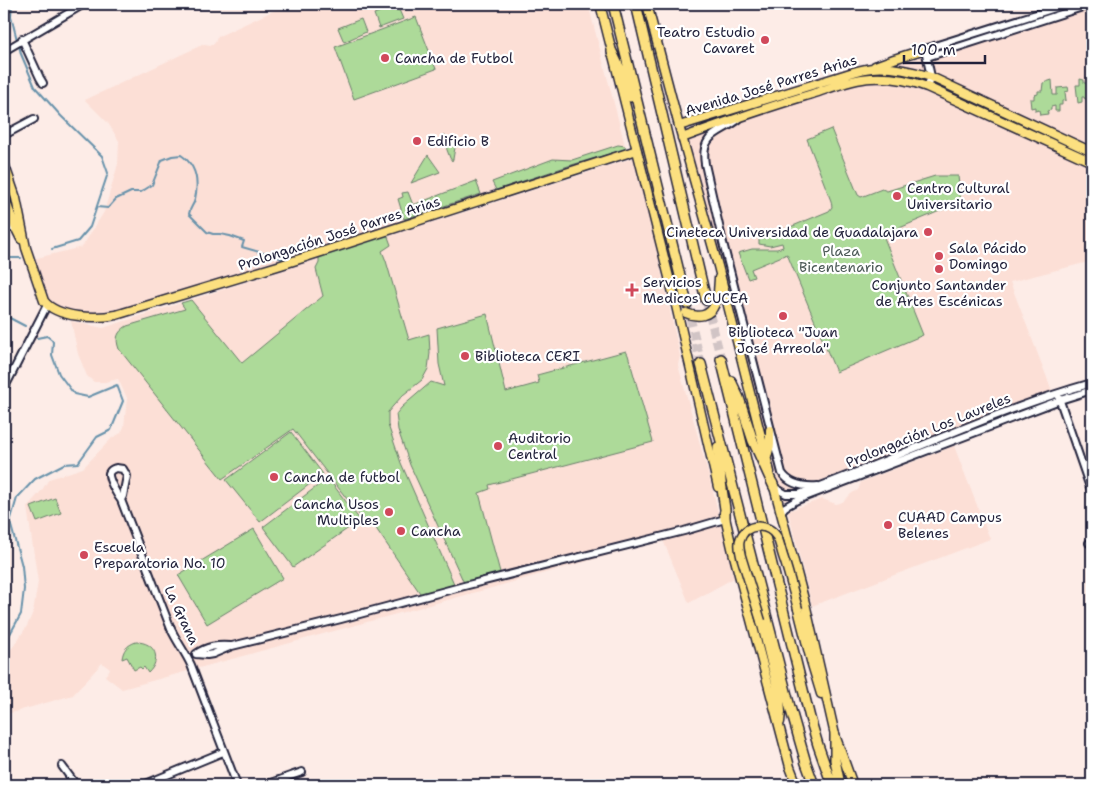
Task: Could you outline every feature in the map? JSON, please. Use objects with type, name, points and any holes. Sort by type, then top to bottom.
[{"type":"highway","points":[[613,4],[670,234],[686,308]]},
{"type":"highway","points":[[636,4],[706,300]]},
{"type":"highway","points":[[612,52],[626,82],[655,190],[670,234]]},
{"type":"highway","points":[[774,487],[754,441],[739,398],[721,359],[810,718],[832,785]]},
{"type":"highway","points":[[725,519],[726,508],[721,482],[719,452],[703,385],[702,364],[788,698],[813,785]]},
{"type":"highway","points":[[835,735],[840,785]]},
{"type":"main road","points":[[600,4],[674,297],[733,552],[790,767],[797,785]]},
{"type":"main road","points":[[646,4],[718,266],[816,648],[835,735],[853,785]]},
{"type":"main road","points":[[871,68],[894,59],[926,53]]},
{"type":"main road","name":"Avenida José Parres Arias","points":[[679,126],[871,68],[900,69],[931,77],[1092,152]]},
{"type":"main road","name":"Avenida José Parres Arias","points":[[682,138],[849,82],[866,79],[898,79],[927,86],[1092,162]]},
{"type":"main road","points":[[998,119],[1001,120],[1005,117],[1003,110]]},
{"type":"main road","points":[[1015,127],[1012,124],[1012,119],[1019,117]]},
{"type":"main road","name":"Prolongación José Parres Arias","points":[[47,305],[58,311],[83,316],[105,317],[116,315],[281,265],[637,150]]},
{"type":"main road","points":[[4,163],[16,198],[19,229]]},
{"type":"main road","points":[[4,196],[19,229],[42,296],[47,305]]},
{"type":"main road","points":[[674,297],[677,304],[697,316],[710,312],[715,304],[718,292],[718,266]]},
{"type":"main road","points":[[767,459],[770,445],[770,430]]},
{"type":"main road","points":[[779,725],[781,705],[761,621],[739,545],[744,533],[754,528],[766,527],[778,538],[820,690],[824,703],[829,709]]},
{"type":"main road","points":[[790,767],[791,785]]},
{"type":"street","points":[[4,51],[84,4]]},
{"type":"street","points":[[926,53],[1068,4]]},
{"type":"street","points":[[926,53],[1092,4]]},
{"type":"street","points":[[22,40],[43,83]]},
{"type":"street","points":[[926,53],[931,77],[927,86]]},
{"type":"street","points":[[743,116],[711,136],[707,142],[704,155],[723,243],[782,473],[788,480],[799,485],[818,486]]},
{"type":"street","points":[[4,135],[34,119]]},
{"type":"street","points":[[4,227],[19,229]]},
{"type":"street","points":[[5,386],[47,305]]},
{"type":"street","name":"Prolongación Los Laureles","points":[[774,487],[786,494],[804,495],[1056,393],[1092,382]]},
{"type":"street","name":"Prolongación Los Laureles","points":[[781,512],[791,503],[818,486],[945,439],[1092,390]]},
{"type":"street","points":[[1056,393],[1092,493]]},
{"type":"street","name":"La Grana","points":[[121,500],[124,496],[127,476],[123,469],[116,468],[110,471],[109,477],[117,496],[121,500],[177,642],[192,665],[236,785]]},
{"type":"street","points":[[187,656],[196,654],[202,649],[211,646],[232,646],[725,519]]},
{"type":"street","points":[[143,785],[223,752]]},
{"type":"street","points":[[62,766],[76,785]]},
{"type":"street","points":[[265,785],[302,772]]},
{"type":"shaded area","points":[[288,4],[588,4],[626,149],[303,253],[238,276],[115,314],[95,315],[54,308],[47,300],[33,259],[82,247],[104,212],[118,164],[119,141],[108,123],[85,100],[204,44],[211,45],[215,43],[217,37]]},
{"type":"shaded area","name":"Centro Cultural Universitario","points":[[1083,4],[1092,4],[1092,261],[1010,282],[1054,396],[783,501],[685,131]]},
{"type":"shaded area","points":[[636,157],[637,176],[654,238],[680,356],[678,365],[712,487],[734,578],[689,603],[663,540],[122,689],[105,676],[110,669],[102,663],[73,695],[4,715],[4,656],[13,647],[27,626],[33,612],[38,582],[27,507],[49,479],[83,468],[112,438],[121,433],[124,427],[127,398],[118,379],[94,382],[87,376],[78,354],[71,321],[103,328]]},
{"type":"shaded area","name":"CUAAD Campus Belenes","points":[[954,446],[990,539],[812,606],[788,511],[822,499],[836,504],[840,503],[858,490],[861,482]]},
{"type":"green space","points":[[397,5],[403,19],[379,28],[374,14]]},
{"type":"green space","name":"Cancha de Futbol","points":[[416,17],[436,69],[354,99],[335,47]]},
{"type":"green space","points":[[361,19],[366,32],[344,42],[338,28]]},
{"type":"green space","points":[[1080,79],[1084,80],[1084,83],[1088,83],[1089,98],[1085,99],[1082,97],[1082,102],[1078,103],[1076,85],[1080,85]]},
{"type":"green space","points":[[1052,80],[1053,95],[1057,95],[1057,88],[1068,87],[1069,91],[1065,92],[1066,100],[1062,101],[1062,105],[1059,105],[1059,111],[1055,111],[1055,106],[1047,111],[1048,114],[1040,115],[1039,110],[1035,111],[1035,107],[1031,108],[1030,99],[1034,99],[1034,95],[1038,94],[1038,91],[1042,91],[1043,83]]},
{"type":"green space","name":"Plaza Bicentenario","points":[[831,129],[858,195],[861,197],[882,189],[887,191],[935,176],[958,176],[961,202],[883,235],[923,335],[836,372],[787,254],[751,269],[754,277],[748,279],[738,253],[752,249],[777,249],[783,247],[782,243],[770,246],[759,244],[759,240],[829,211],[832,207],[807,139]]},
{"type":"green space","points":[[444,134],[450,142],[456,142],[452,161],[442,136]]},
{"type":"green space","points":[[618,145],[625,146],[626,149],[496,190],[492,182],[553,159],[572,160]]},
{"type":"green space","points":[[428,155],[440,172],[411,183]]},
{"type":"green space","points":[[476,181],[481,194],[404,219],[398,199],[403,197],[402,193],[408,192],[413,205]]},
{"type":"green space","points":[[387,234],[391,245],[382,251],[409,340],[429,334],[430,353],[428,369],[422,380],[403,395],[388,412],[388,425],[401,463],[455,586],[422,596],[375,527],[364,521],[293,429],[222,479],[119,349],[117,342],[119,333],[127,326],[185,309],[181,303],[191,300],[242,363],[323,296],[316,269],[319,263],[319,256]]},
{"type":"green space","points":[[487,314],[506,392],[539,383],[537,375],[626,351],[653,442],[489,485],[490,489],[479,493],[501,576],[465,585],[410,465],[398,430],[396,414],[431,382],[444,386],[439,364],[437,328]]},
{"type":"green space","name":"Cancha de futbol","points":[[291,432],[323,474],[260,522],[226,480]]},
{"type":"green space","name":"Cancha de futbol","points":[[328,478],[360,520],[293,567],[263,527]]},
{"type":"green space","points":[[55,498],[61,513],[37,522],[31,507]]},
{"type":"green space","points":[[254,529],[283,578],[207,624],[178,575]]},
{"type":"green space","points":[[136,642],[148,645],[155,653],[155,663],[148,673],[144,667],[134,670],[127,657],[122,659],[126,648]]},
{"type":"waterway","points":[[12,4],[11,16],[17,40]]},
{"type":"waterway","points":[[19,45],[35,87],[61,116],[102,156],[108,173],[90,227],[78,241],[52,249]]},
{"type":"waterway","points":[[97,207],[108,208],[116,199],[131,192],[141,192],[152,185],[162,160],[181,155],[193,169],[197,186],[194,203],[189,214],[207,232],[230,236],[244,241],[242,247],[284,259]]},
{"type":"waterway","points":[[4,258],[21,258]]},
{"type":"waterway","points":[[4,315],[25,326]]},
{"type":"waterway","points":[[4,642],[21,614],[24,589],[22,566],[10,522],[17,498],[35,479],[64,464],[78,463],[97,437],[111,430],[123,401],[117,385],[88,397],[74,394],[59,374],[52,355],[52,340],[47,336],[37,338]]},
{"type":"tunnel","points":[[706,300],[721,359]]},
{"type":"tunnel","points":[[687,304],[701,364]]},
{"type":"place","name":"Teatro Estudio Cavaret","points":[[765,40]]},
{"type":"place","name":"Cancha de Futbol","points":[[385,58]]},
{"type":"place","name":"Edificio B","points":[[417,141]]},
{"type":"place","name":"Centro Cultural Universitario","points":[[897,196]]},
{"type":"place","name":"Cineteca Universidad de Guadalajara","points":[[928,232]]},
{"type":"place","name":"Sala Pácido Domingo","points":[[939,256]]},
{"type":"place","name":"Conjunto Santander de Artes Escénicas","points":[[939,269]]},
{"type":"place","name":"Servicios Medicos CUCEA","points":[[632,290]]},
{"type":"place","name":"Biblioteca \"Juan José Arreola\"","points":[[783,316]]},
{"type":"place","name":"Biblioteca CERI","points":[[465,356]]},
{"type":"place","name":"Auditorio Central","points":[[498,446]]},
{"type":"place","name":"Cancha de futbol","points":[[274,477]]},
{"type":"place","name":"Cancha Usos Multiples","points":[[389,512]]},
{"type":"place","name":"CUAAD Campus Belenes","points":[[888,525]]},
{"type":"place","name":"Cancha","points":[[401,531]]},
{"type":"place","name":"Escuela Preparatoria No. 10","points":[[84,555]]}]
